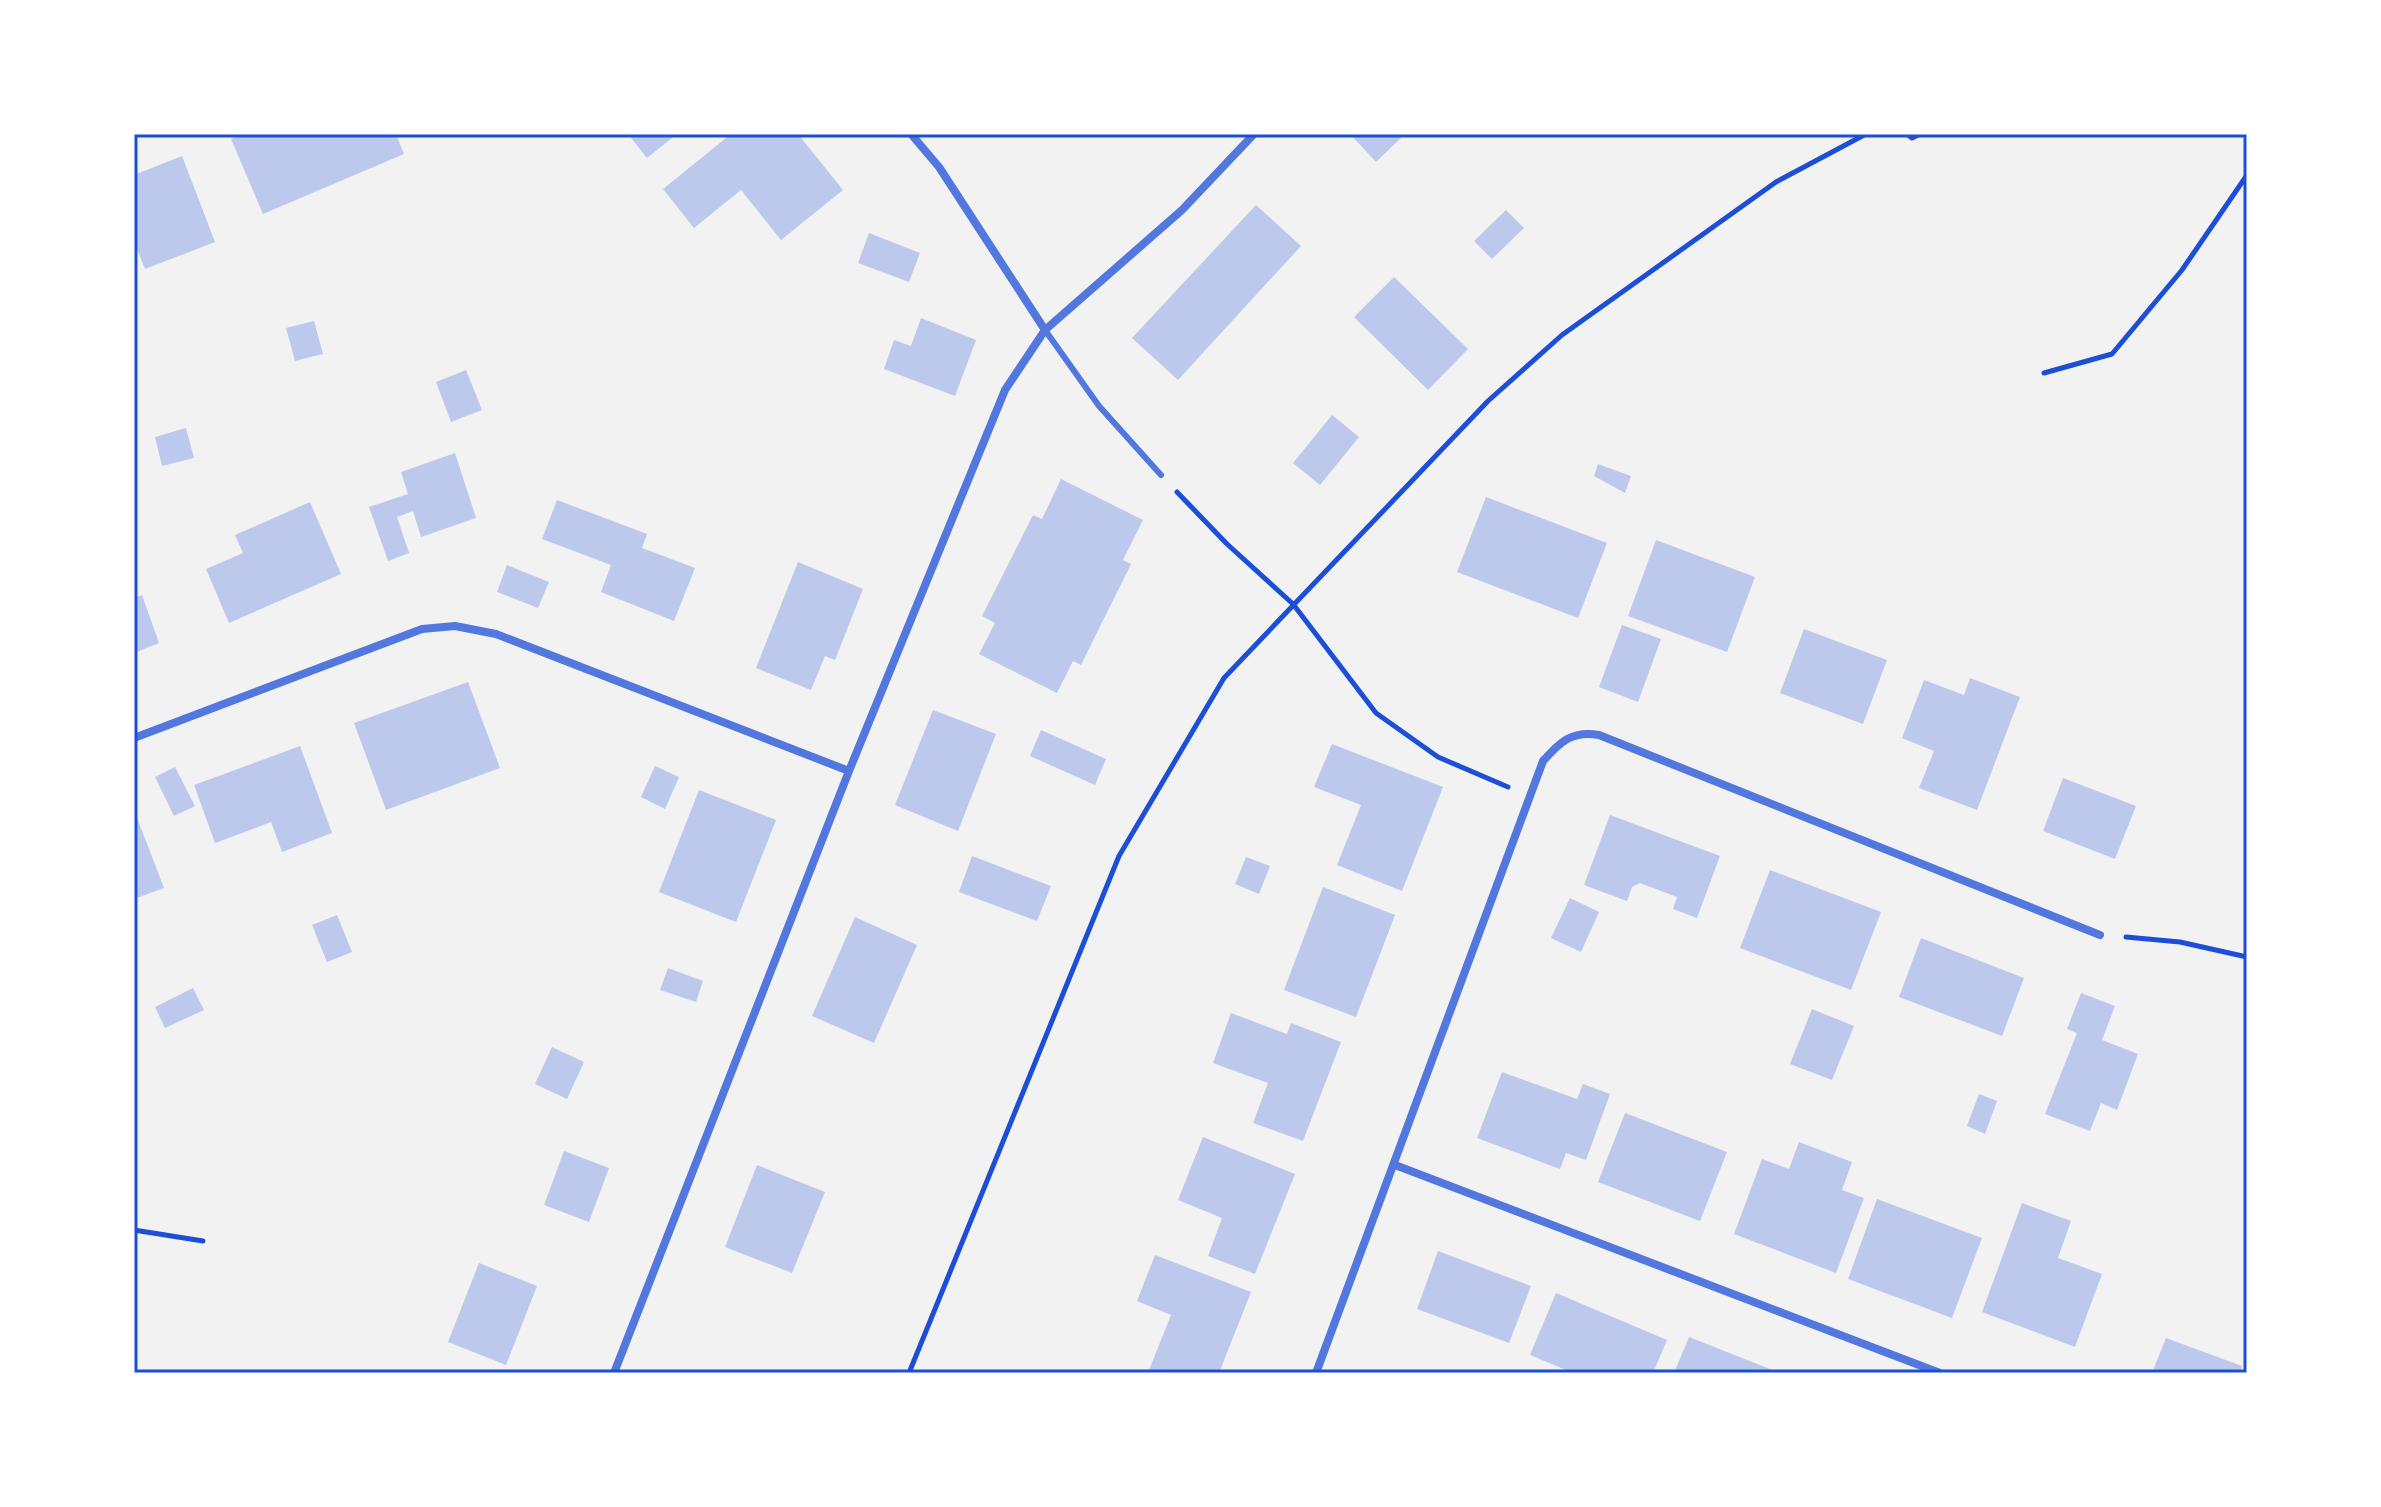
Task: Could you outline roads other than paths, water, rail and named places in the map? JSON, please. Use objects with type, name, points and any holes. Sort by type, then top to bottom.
[{"type":"street","points":[[911,134],[939,167],[1045,330]]},
{"type":"street","points":[[614,1373],[849,771],[1005,390],[1045,330],[1182,210],[1254,134]]},
{"type":"street","points":[[134,738],[375,644],[422,629],[455,626],[496,634],[849,771]]},
{"type":"street","points":[[1316,1373],[1543,761],[1555,747],[1582,732],[1599,735],[2100,935]]},
{"type":"street","points":[[1395,1165],[1940,1373]]},
{"type":"lane","points":[[1045,330],[1099,406],[1161,475]]}]
